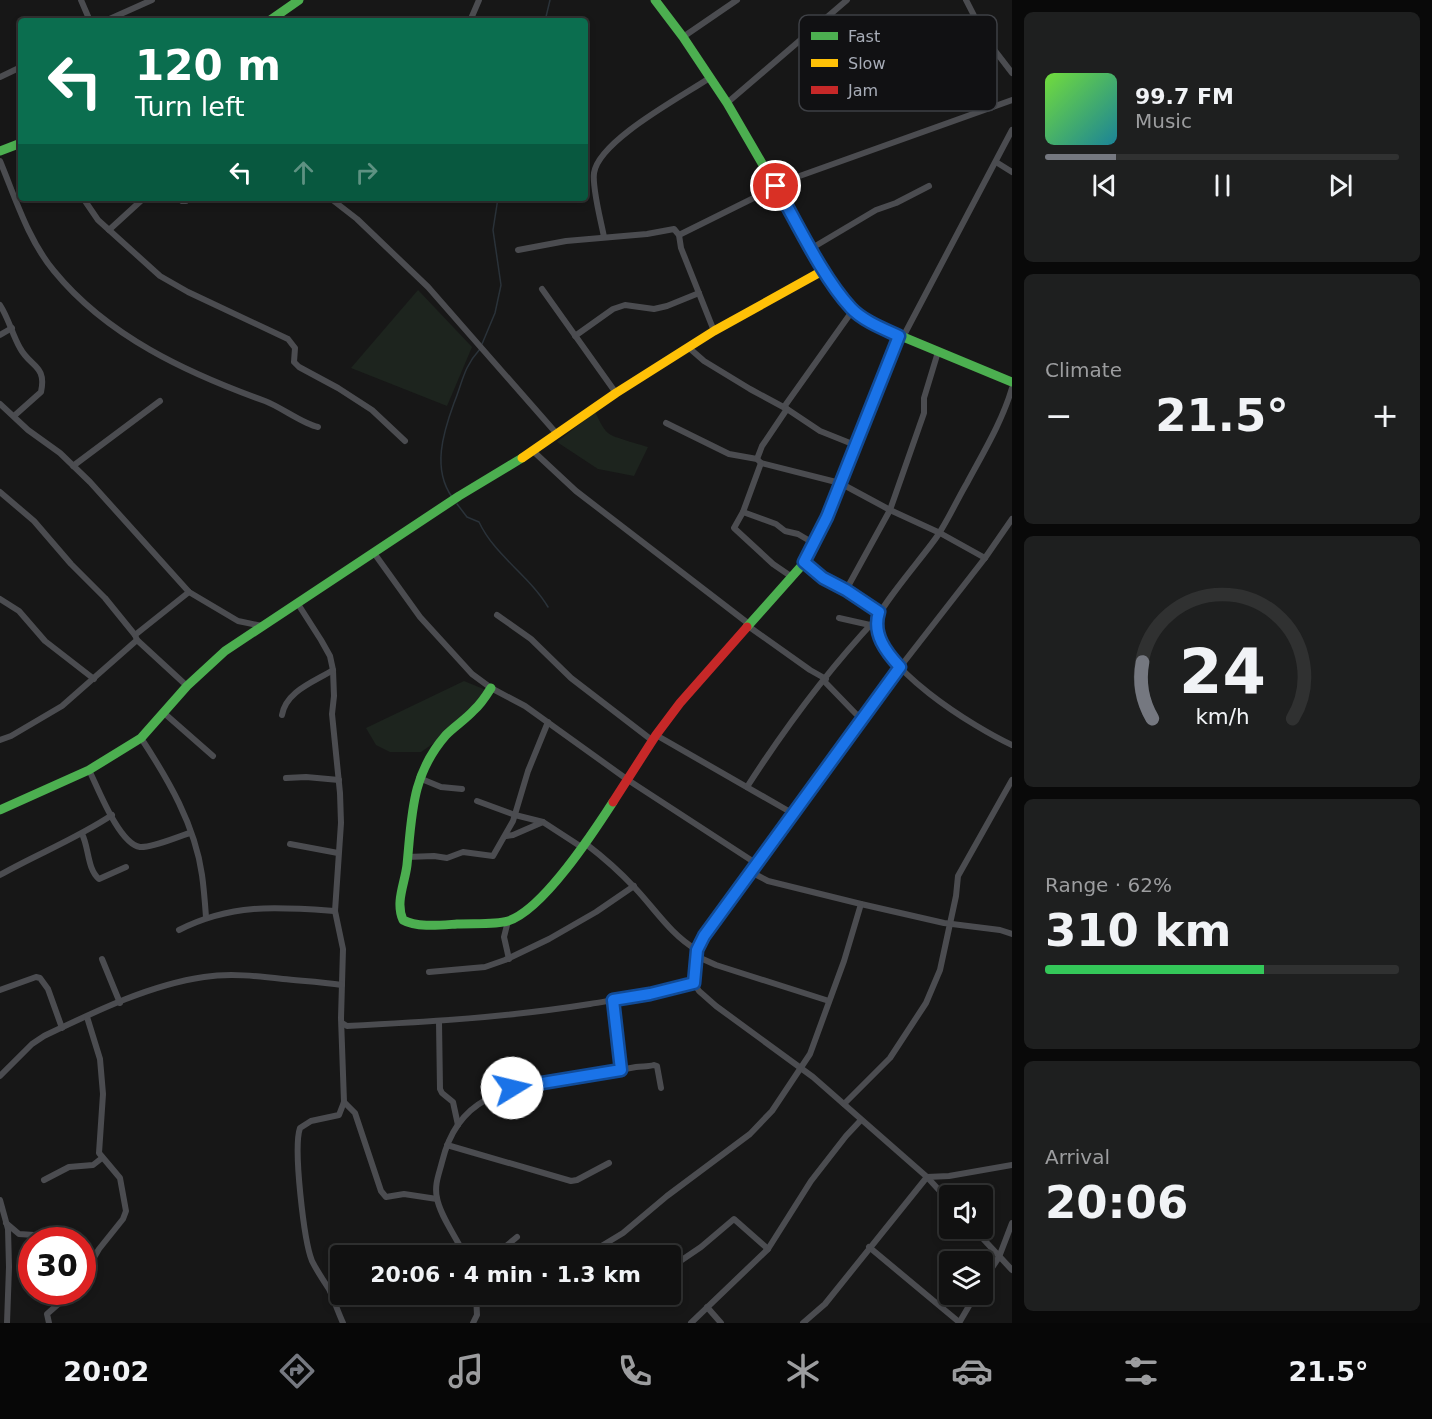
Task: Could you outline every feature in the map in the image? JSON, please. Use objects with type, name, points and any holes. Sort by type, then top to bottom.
[{"type":"street","points":[[81,0],[89,18]]},
{"type":"street","points":[[112,18],[152,0]]},
{"type":"street","points":[[273,18],[299,0]]},
{"type":"street","points":[[471,18],[479,0]]},
{"type":"street","points":[[655,0],[728,103],[824,270],[853,310],[901,337],[1012,382]]},
{"type":"street","points":[[683,37],[737,0]]},
{"type":"street","points":[[830,15],[847,0]]},
{"type":"street","points":[[966,0],[974,15]]},
{"type":"street","points":[[728,103],[799,42]]},
{"type":"street","points":[[997,53],[1012,73]]},
{"type":"street","points":[[0,77],[18,68]]},
{"type":"street","points":[[604,237],[594,175],[601,156],[611,144],[711,77]]},
{"type":"street","points":[[997,105],[1012,100]]},
{"type":"street","points":[[679,235],[776,186],[855,155],[981,111]]},
{"type":"street","points":[[492,688],[475,710],[447,735],[433,753],[419,778],[410,814],[407,857],[399,909],[403,920],[408,923],[441,925],[508,921],[523,914],[536,904],[585,846],[683,699],[804,562],[815,544],[901,337],[1012,130]]},
{"type":"street","points":[[0,151],[18,144]]},
{"type":"street","points":[[0,161],[38,247],[53,271],[106,322],[191,371],[227,388],[278,406],[318,427]]},
{"type":"street","points":[[996,162],[1012,172]]},
{"type":"street","points":[[812,248],[876,210],[897,203],[929,186]]},
{"type":"street","points":[[85,201],[98,220],[160,276],[188,292],[288,339],[295,348],[294,362],[299,367],[372,410],[405,441]]},
{"type":"street","points":[[109,230],[141,201]]},
{"type":"street","points":[[334,201],[390,250],[478,342],[557,434]]},
{"type":"street","points":[[518,250],[566,241],[647,234],[674,229],[679,235],[681,248],[714,331]]},
{"type":"street","points":[[0,810],[89,770],[141,738],[187,686],[225,651],[459,496],[533,451],[616,393],[688,347],[824,270]]},
{"type":"street","points":[[542,289],[616,393]]},
{"type":"street","points":[[575,336],[613,309],[625,305],[654,309],[699,293]]},
{"type":"street","points":[[0,305],[19,346],[42,375],[41,392],[14,416]]},
{"type":"street","points":[[792,577],[773,564],[735,531],[735,525],[744,512],[762,446],[785,408],[853,310]]},
{"type":"street","points":[[0,335],[12,328]]},
{"type":"street","points":[[688,347],[704,361],[820,430],[855,445]]},
{"type":"street","points":[[846,590],[890,510],[924,413],[924,398],[938,352]]},
{"type":"street","points":[[747,787],[846,652],[870,626],[940,533],[1000,419],[1012,388]]},
{"type":"street","points":[[73,466],[160,401]]},
{"type":"street","points":[[0,404],[90,482],[189,592],[238,621],[263,626]]},
{"type":"street","points":[[666,423],[729,454],[840,483],[985,558]]},
{"type":"street","points":[[533,451],[576,491],[748,625],[825,680],[856,714],[862,716]]},
{"type":"street","points":[[0,492],[34,521],[71,564],[105,598],[136,637],[187,686]]},
{"type":"street","points":[[744,512],[776,524],[785,531],[798,534],[815,544]]},
{"type":"street","points":[[939,1190],[927,1177],[801,1068],[699,991],[694,983],[696,953],[704,936],[862,716],[985,558],[1012,519]]},
{"type":"street","points":[[374,553],[420,617],[472,674],[492,688],[511,697],[628,780],[757,864]]},
{"type":"street","points":[[804,562],[823,578],[846,590],[878,615]]},
{"type":"street","points":[[0,740],[62,706],[94,679],[136,637],[189,592]]},
{"type":"street","points":[[0,599],[19,611],[45,641],[94,679]]},
{"type":"street","points":[[298,604],[330,656],[333,670],[332,714],[341,823],[335,910],[342,949],[344,1102],[339,1115],[304,1124],[298,1134],[299,1180],[312,1260],[329,1290],[343,1323]]},
{"type":"street","points":[[497,615],[531,639],[571,678],[655,738],[792,813]]},
{"type":"street","points":[[878,615],[877,626],[884,648],[900,667],[941,703],[990,735],[1012,745]]},
{"type":"street","points":[[839,618],[870,626]]},
{"type":"street","points":[[282,715],[285,702],[292,695],[333,670]]},
{"type":"street","points":[[164,713],[213,756]]},
{"type":"street","points":[[407,857],[447,858],[463,852],[493,856],[506,836],[515,815],[528,771],[548,722]]},
{"type":"street","points":[[141,738],[158,764],[190,833],[202,873],[206,917]]},
{"type":"street","points":[[89,770],[126,839],[133,844],[140,847],[158,844],[190,833]]},
{"type":"street","points":[[286,778],[339,780]]},
{"type":"street","points":[[419,778],[441,787],[462,789]]},
{"type":"street","points":[[844,1104],[890,1058],[926,1003],[940,970],[957,896],[961,867],[1012,780]]},
{"type":"street","points":[[477,801],[515,815],[543,822],[585,846],[634,886],[686,944],[716,965],[829,1001]]},
{"type":"street","points":[[0,876],[25,861],[82,834],[112,815]]},
{"type":"street","points":[[506,836],[543,822]]},
{"type":"street","points":[[82,834],[93,871],[99,879],[126,867]]},
{"type":"street","points":[[290,844],[338,853]]},
{"type":"street","points":[[751,872],[768,881],[861,904],[951,924],[1000,930],[1012,934]]},
{"type":"street","points":[[429,972],[485,967],[509,959],[596,912],[634,886]]},
{"type":"street","points":[[603,1245],[623,1233],[667,1196],[750,1134],[772,1111],[810,1054],[844,961],[861,904]]},
{"type":"street","points":[[179,930],[206,917],[249,909],[335,910]]},
{"type":"street","points":[[504,935],[508,921]]},
{"type":"street","points":[[489,922],[498,926],[504,935],[509,959]]},
{"type":"street","points":[[102,959],[120,1003]]},
{"type":"street","points":[[0,1076],[32,1044],[87,1017],[167,986],[221,975],[342,985]]},
{"type":"street","points":[[0,990],[36,977],[40,978],[48,989],[62,1028]]},
{"type":"street","points":[[342,1023],[347,1026],[440,1022],[523,1014],[650,994],[694,983]]},
{"type":"street","points":[[613,1000],[621,1070]]},
{"type":"street","points":[[87,1017],[100,1059],[103,1094],[99,1147],[102,1158],[120,1178],[126,1211],[123,1219],[96,1254]]},
{"type":"street","points":[[440,1022],[440,1089],[442,1094],[453,1102],[458,1125]]},
{"type":"street","points":[[460,1245],[437,1199],[437,1177],[443,1150],[458,1125],[478,1105],[489,1097],[512,1088],[654,1065],[657,1066],[662,1088]]},
{"type":"street","points":[[344,1102],[356,1113],[381,1191],[386,1197],[404,1194],[437,1199]]},
{"type":"street","points":[[691,1323],[768,1249],[811,1181],[861,1120]]},
{"type":"street","points":[[447,1145],[571,1181],[609,1163]]},
{"type":"street","points":[[44,1180],[69,1167],[93,1165],[102,1158]]},
{"type":"street","points":[[803,1323],[825,1304],[927,1177],[1012,1165]]},
{"type":"street","points":[[0,1200],[6,1223],[9,1267],[7,1323]]},
{"type":"street","points":[[681,1261],[734,1219],[768,1249]]},
{"type":"street","points":[[6,1223],[18,1233]]},
{"type":"street","points":[[993,1266],[1012,1223]]},
{"type":"street","points":[[507,1245],[517,1237]]},
{"type":"street","points":[[983,1239],[1012,1270]]},
{"type":"street","points":[[869,1247],[959,1322],[969,1305]]},
{"type":"street","points":[[49,1323],[47,1314],[57,1305]]},
{"type":"street","points":[[473,1323],[477,1315],[477,1305]]},
{"type":"street","points":[[707,1307],[721,1323]]},
{"type":"shaded area","points":[[418,290],[472,347],[447,406],[351,368]]},
{"type":"shaded area","points":[[595,412],[602,426],[611,435],[648,447],[634,476],[598,469],[557,442]]},
{"type":"shaded area","points":[[464,681],[486,690],[434,743],[421,752],[390,752],[376,745],[366,728]]},
{"type":"waterway","points":[[546,18],[550,0]]},
{"type":"waterway","points":[[482,344],[495,313],[501,285],[493,230],[498,201]]},
{"type":"waterway","points":[[452,497],[442,475],[443,439],[464,375],[480,349]]},
{"type":"waterway","points":[[457,504],[467,517],[479,522],[494,545],[548,607]]},
{"type":"traffic: fast","points":[[273,18],[299,0]]},
{"type":"traffic: fast","points":[[655,0],[727,103],[824,270],[853,310],[884,329],[1012,382]]},
{"type":"traffic: fast","points":[[0,151],[18,144]]},
{"type":"traffic: fast","points":[[747,627],[804,563],[827,517],[899,336]]},
{"type":"traffic: fast","points":[[0,810],[89,770],[141,738],[187,686],[225,651],[459,496],[522,458]]},
{"type":"traffic: fast","points":[[491,688],[477,708],[446,735],[426,765],[412,812],[407,865],[400,899],[403,920],[409,923],[430,925],[490,923],[508,921],[522,914],[551,887],[566,869],[613,802]]},
{"type":"traffic: slow","points":[[522,458],[616,393],[714,331],[824,270]]},
{"type":"traffic: jam","points":[[613,802],[656,735],[680,703],[747,627]]},
{"type":"route","points":[[512,1088],[621,1070],[613,1000],[672,990],[694,983],[697,950],[704,936],[862,716],[900,667],[884,648],[880,638],[877,626],[879,612],[823,578],[804,562],[827,517],[899,336],[853,310],[842,297],[776,186]]}]
